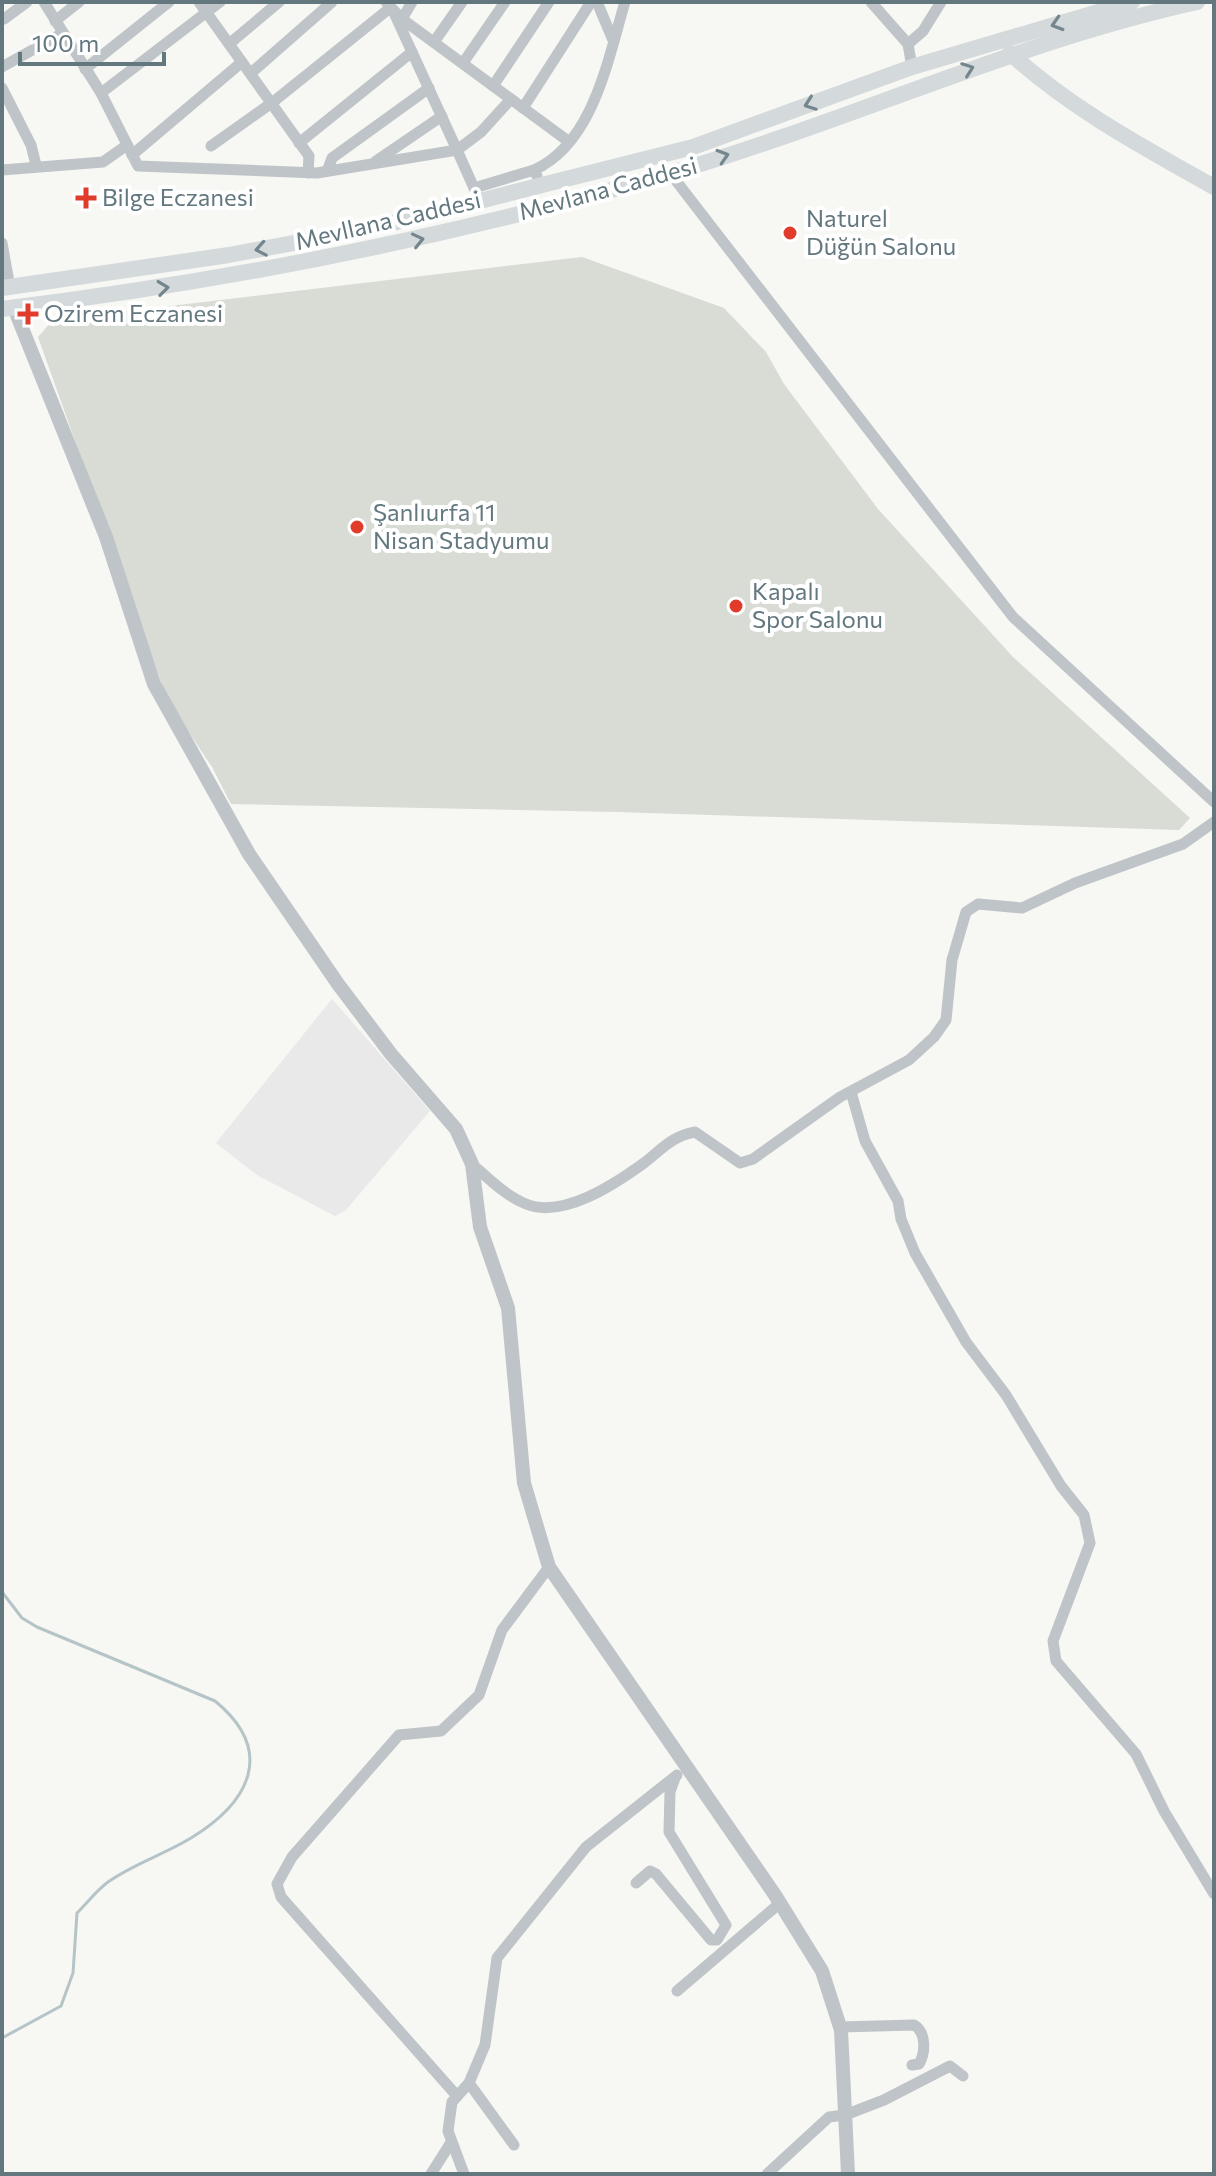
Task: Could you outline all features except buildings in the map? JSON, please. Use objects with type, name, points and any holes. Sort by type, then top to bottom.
[{"type":"main road","name":"Mevllana Caddesi","points":[[6,288],[353,232],[693,147],[912,67],[1132,2]]},
{"type":"main road","name":"Mevlana Caddesi","points":[[8,308],[177,286],[426,238],[670,173],[765,143],[1010,53],[1197,2]]},
{"type":"main road","points":[[1010,53],[1041,82],[1142,147],[1214,187]]},
{"type":"street","points":[[4,19],[27,2]]},
{"type":"street","points":[[44,2],[101,93],[138,166],[308,173],[457,150],[481,132],[511,99]]},
{"type":"street","points":[[55,21],[79,2]]},
{"type":"street","points":[[85,69],[169,2]]},
{"type":"street","points":[[101,93],[203,7],[220,2]]},
{"type":"street","points":[[229,44],[279,2]]},
{"type":"street","points":[[251,73],[332,2]]},
{"type":"street","points":[[211,146],[393,10],[412,2]]},
{"type":"street","points":[[434,42],[462,2]]},
{"type":"street","points":[[463,63],[505,2]]},
{"type":"street","points":[[493,86],[549,2]]},
{"type":"street","points":[[523,108],[591,2]]},
{"type":"street","points":[[597,2],[613,40]]},
{"type":"street","points":[[393,10],[474,188],[534,170],[568,141],[590,108],[625,2]]},
{"type":"street","points":[[871,2],[908,44],[912,67]]},
{"type":"street","points":[[908,44],[923,31],[941,2]]},
{"type":"street","points":[[203,7],[309,156],[308,173]]},
{"type":"street","points":[[393,10],[568,141]]},
{"type":"street","points":[[2,67],[63,33]]},
{"type":"street","points":[[299,143],[412,52]]},
{"type":"street","points":[[2,170],[103,162],[129,150],[242,62]]},
{"type":"street","points":[[2,88],[31,145],[36,165]]},
{"type":"street","points":[[328,169],[332,158],[429,88]]},
{"type":"street","points":[[373,163],[442,116]]},
{"type":"street","points":[[534,170],[542,185]]},
{"type":"street","points":[[670,173],[1013,617],[1214,802]]},
{"type":"street","points":[[2,243],[6,288]]},
{"type":"street","points":[[8,308],[106,537],[154,684],[249,854],[338,984],[391,1054],[456,1129],[472,1164],[480,1227],[508,1308],[524,1483],[549,1567],[681,1769],[780,1903],[822,1971],[840,2027],[848,2174]]},
{"type":"street","points":[[472,1164],[502,1190],[528,1206],[559,1208],[629,1173],[675,1135],[695,1132],[740,1163],[753,1159],[851,1092],[909,1060],[946,1020],[952,960],[966,912],[978,904],[1022,908],[1075,883],[1183,844],[1214,822]]},
{"type":"street","points":[[851,1092],[865,1141],[898,1201],[901,1219],[915,1253],[966,1342],[1006,1395],[1061,1486],[1084,1515],[1090,1543],[1053,1641],[1056,1661],[1136,1754],[1164,1811],[1214,1894]]},
{"type":"street","points":[[457,2096],[281,1897],[277,1884],[292,1857],[399,1735],[441,1731],[479,1695],[502,1630],[549,1567]]},
{"type":"street","points":[[636,1883],[650,1871],[656,1874],[711,1940],[717,1940],[726,1931],[726,1925],[669,1832],[670,1792],[681,1769]]},
{"type":"street","points":[[464,2174],[450,2144],[448,2131],[452,2102],[469,2083],[485,2045],[497,1958],[586,1847],[681,1769]]},
{"type":"street","points":[[677,1991],[780,1903]]},
{"type":"street","points":[[840,2027],[914,2025],[923,2036],[924,2056],[919,2064],[912,2065]]},
{"type":"street","points":[[767,2174],[818,2123],[829,2117],[845,2115],[884,2100],[950,2066],[963,2076]]},
{"type":"street","points":[[469,2083],[514,2145]]},
{"type":"street","points":[[431,2174],[450,2144]]},
{"type":"shaded area","points":[[582,257],[724,308],[766,352],[784,384],[878,509],[1013,657],[1190,818],[1179,830],[618,812],[231,804],[212,767],[168,701],[38,337],[53,320]]},
{"type":"shaded area","points":[[332,999],[430,1111],[346,1210],[335,1216],[257,1175],[216,1143]]},
{"type":"waterway","points":[[2,1592],[22,1618],[37,1627],[215,1701],[234,1720],[245,1738],[250,1757],[248,1775],[241,1792],[211,1824],[181,1844],[108,1882],[77,1913],[73,1973],[61,2006],[2,2038]]},
{"type":"place","name":"Bilge Eczanesi","points":[[86,198]]},
{"type":"place","name":"Naturel Düğün Salonu","points":[[790,233]]},
{"type":"place","name":"Ozirem Eczanesi","points":[[28,314]]},
{"type":"place","name":"Şanlıurfa 11 Nisan Stadyumu","points":[[357,527]]},
{"type":"place","name":"Kapalı Spor Salonu","points":[[736,606]]}]
